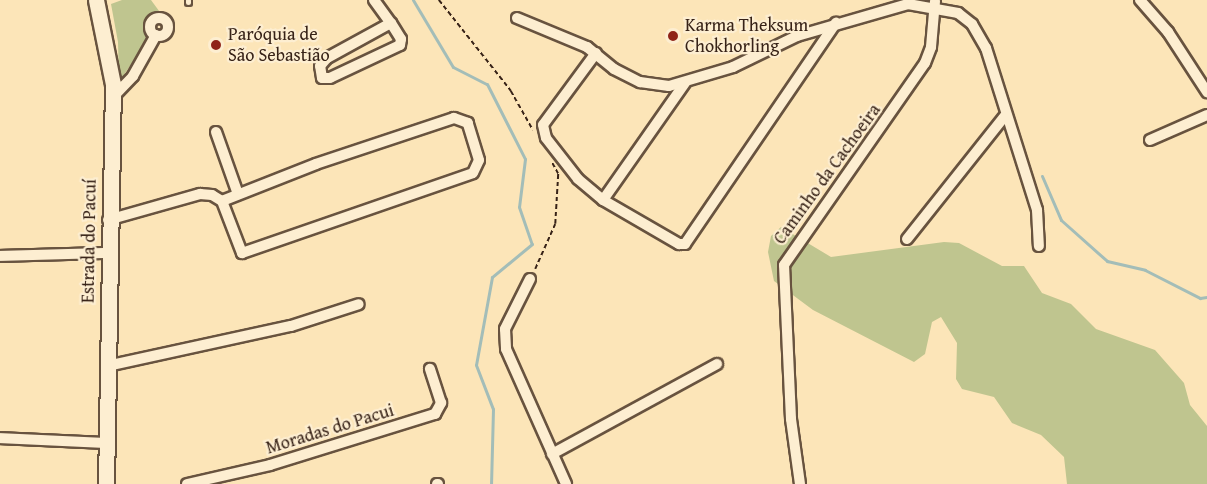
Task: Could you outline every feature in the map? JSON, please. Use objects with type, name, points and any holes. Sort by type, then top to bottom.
[{"type":"street","name":"Estrada do Pacuí","points":[[96,0],[107,42],[113,97],[107,253],[106,484]]},
{"type":"street","points":[[374,0],[391,23],[401,39],[400,45],[330,78],[319,73],[327,58],[391,23]]},
{"type":"street","points":[[1140,0],[1168,32],[1207,92]]},
{"type":"street","points":[[517,18],[596,53],[614,69],[640,82],[669,86],[685,83],[836,23],[908,4],[935,3],[958,13],[972,24],[986,48],[1005,116],[1034,200],[1039,246]]},
{"type":"street","name":"Caminho da Cachoeira","points":[[800,484],[791,419],[786,258],[925,63],[931,47],[935,3]]},
{"type":"street","points":[[596,53],[542,131],[578,179],[603,200],[679,244],[690,240],[836,23]]},
{"type":"street","points":[[113,97],[132,76],[156,35]]},
{"type":"street","points":[[603,200],[685,83]]},
{"type":"street","points":[[1150,140],[1207,115]]},
{"type":"street","points":[[907,239],[1005,116]]},
{"type":"street","points":[[108,220],[200,194],[222,201],[454,118],[468,123],[479,160],[473,173],[242,254],[222,201]]},
{"type":"street","points":[[216,132],[238,195]]},
{"type":"street","points":[[0,256],[107,253]]},
{"type":"street","points":[[530,279],[505,329],[506,349],[566,484]]},
{"type":"street","points":[[107,366],[291,326],[358,304]]},
{"type":"street","points":[[552,454],[717,364]]},
{"type":"street","name":"Moradas do Pacui","points":[[187,484],[270,465],[435,414],[441,403],[430,369]]},
{"type":"street","points":[[0,438],[106,443]]},
{"type":"path","points":[[439,0],[511,91],[534,132]]},
{"type":"path","points":[[530,279],[555,224],[558,174],[552,163]]},
{"type":"green space","points":[[122,0],[151,0],[162,15],[149,21],[149,38],[119,82],[118,42],[111,4]]},
{"type":"green space","points":[[781,227],[831,257],[944,242],[959,243],[1002,266],[1024,266],[1042,293],[1071,304],[1096,329],[1155,350],[1184,383],[1190,405],[1207,426],[1207,484],[1067,484],[1064,457],[1041,435],[1012,423],[994,397],[962,389],[956,379],[957,343],[941,317],[932,322],[925,354],[914,362],[813,310],[774,281],[768,252],[771,236]]},
{"type":"waterway","points":[[413,0],[453,67],[487,84],[525,159],[519,207],[532,244],[492,277],[476,365],[493,409],[491,484]]},
{"type":"waterway","points":[[1042,176],[1061,220],[1107,261],[1145,270],[1200,298],[1207,297]]},
{"type":"place","name":"Karma Theksum Chokhorling","points":[[673,36]]},
{"type":"place","name":"Paróquia de São Sebastião","points":[[216,45]]}]
